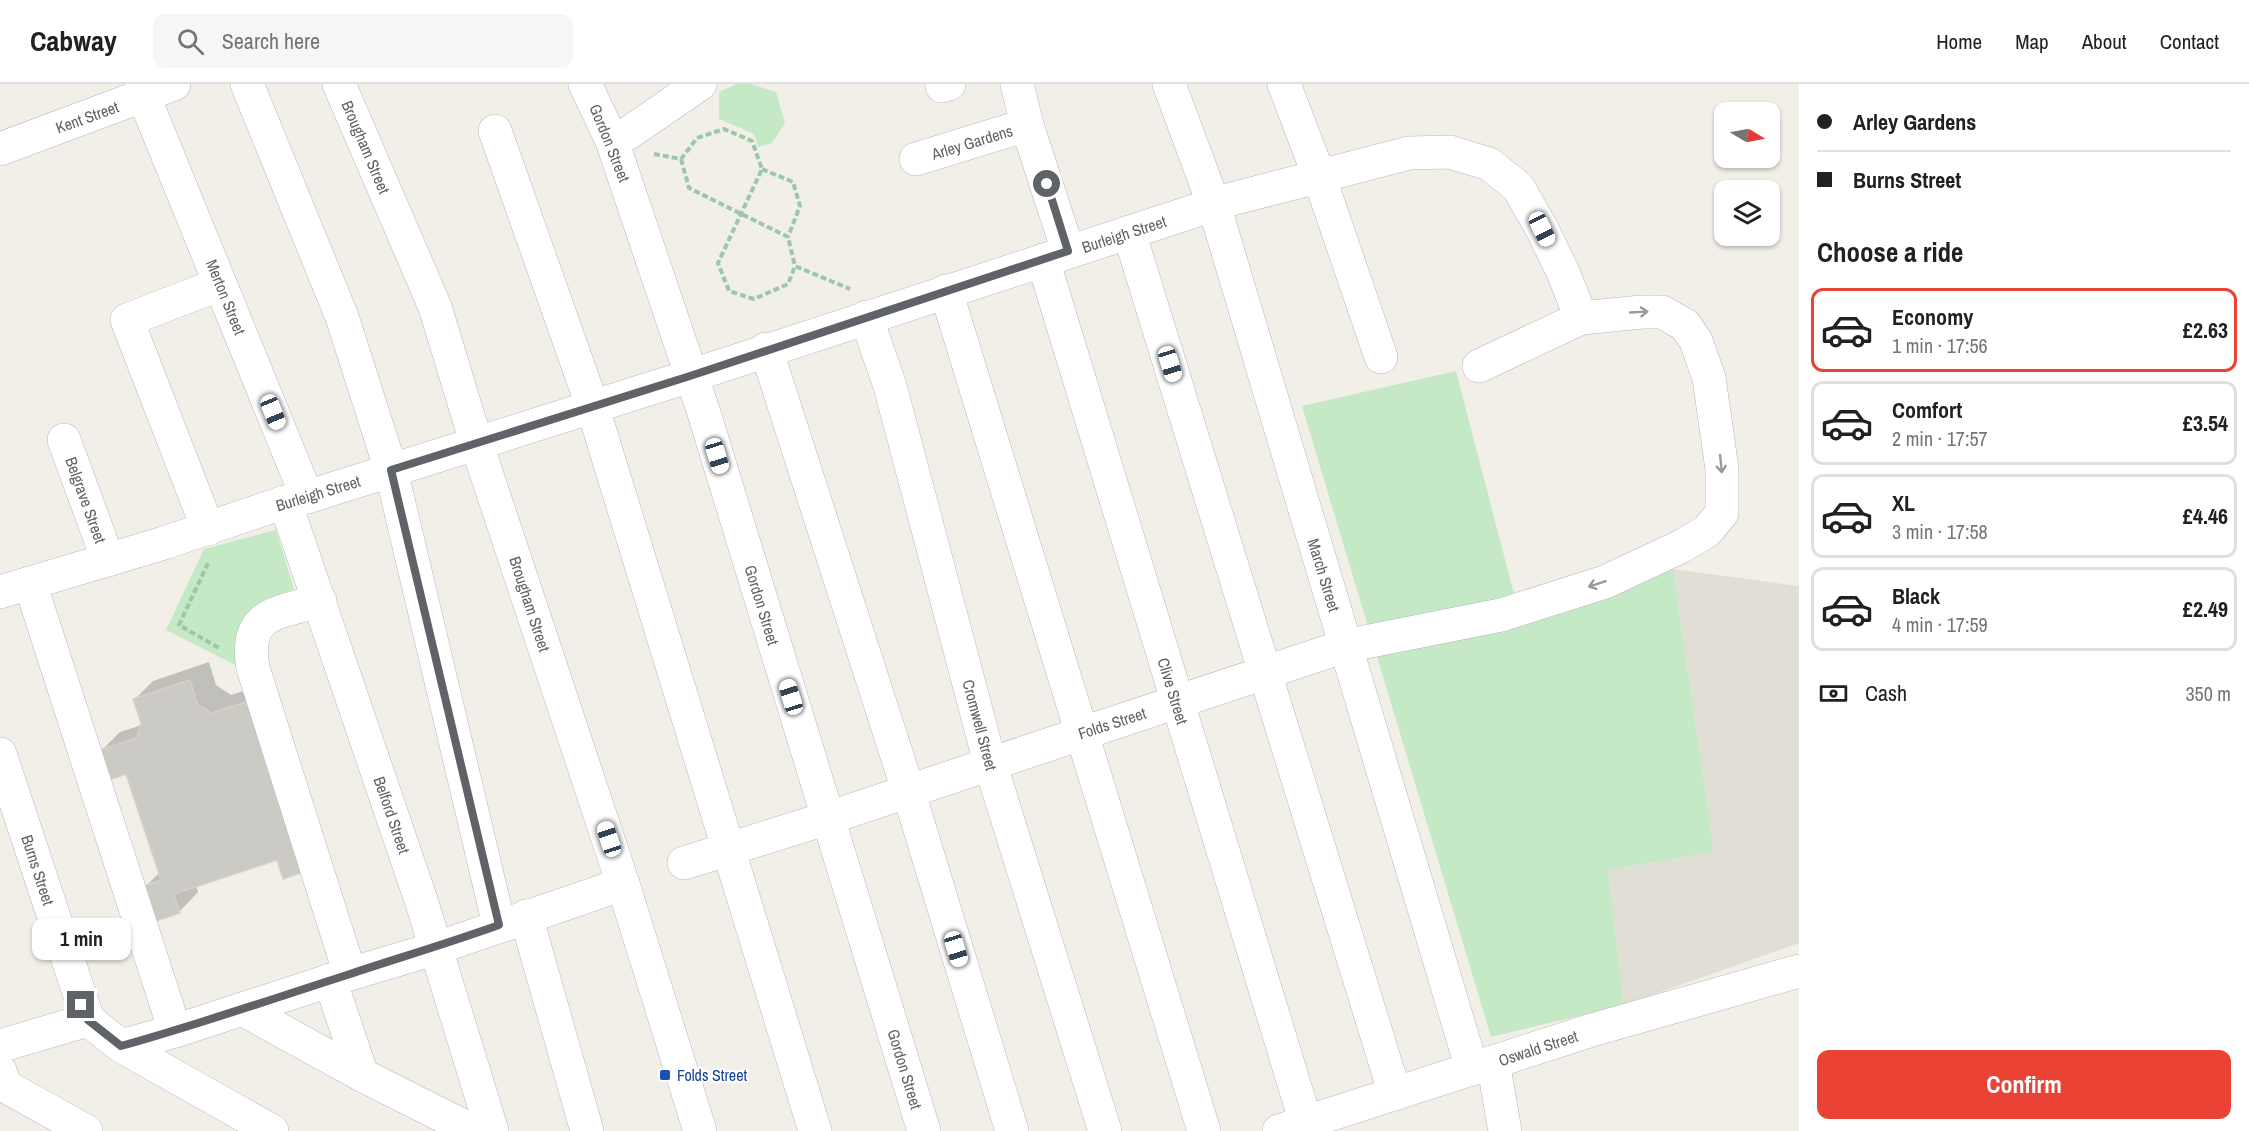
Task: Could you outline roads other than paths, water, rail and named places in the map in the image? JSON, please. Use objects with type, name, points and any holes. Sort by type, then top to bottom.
[{"type":"street","name":"Kent Street","points":[[0,149],[174,84]]},
{"type":"street","points":[[247,84],[342,317],[391,470],[512,920],[587,1131]]},
{"type":"street","name":"Brougham Street","points":[[339,84],[435,306],[476,442],[623,884],[700,1131]]},
{"type":"street","name":"Gordon Street","points":[[585,84],[612,141],[704,412],[924,1131]]},
{"type":"street","name":"Arley Gardens","points":[[1017,84],[1055,256]]},
{"type":"street","name":"March Street","points":[[1169,84],[1214,205],[1345,646],[1505,1131]]},
{"type":"street","points":[[1284,84],[1381,357]]},
{"type":"street","points":[[612,141],[627,134],[685,88]]},
{"type":"street","name":"Merton Street","points":[[144,97],[220,284],[296,500]]},
{"type":"street","name":"Arley Gardens","points":[[916,159],[1027,124]]},
{"type":"street","points":[[495,131],[592,405],[815,1131]]},
{"type":"street","name":"Burleigh Street","points":[[15,587],[208,529],[592,405],[690,376],[766,349],[1214,205],[1409,153],[1450,152],[1488,164],[1518,187],[1563,272],[1581,318]]},
{"type":"street","points":[[1129,232],[1395,1094]]},
{"type":"street","name":"Clive Street","points":[[1055,256],[1293,1127]]},
{"type":"street","points":[[208,529],[128,320],[220,284]]},
{"type":"street","points":[[946,291],[1204,1131]]},
{"type":"street","name":"Folds Street","points":[[684,863],[828,818],[1345,646],[1501,615],[1605,582],[1682,546],[1707,531],[1722,513],[1724,492],[1709,378],[1696,341],[1685,325],[1662,312],[1581,318]]},
{"type":"street","name":"Cromwell Street","points":[[866,317],[890,386],[990,763],[1105,1131]]},
{"type":"street","points":[[1479,366],[1581,318]]},
{"type":"street","points":[[766,349],[908,790],[1012,1131]]},
{"type":"street","name":"Belgrave Street","points":[[64,440],[108,560]]},
{"type":"street","name":"Belford Street","points":[[296,500],[320,601],[436,948],[492,1131]]},
{"type":"street","points":[[15,587],[175,1031]]},
{"type":"street","points":[[320,601],[268,616],[254,630],[250,651],[340,977],[362,1075]]},
{"type":"street","name":"Burns Street","points":[[0,754],[88,1020]]},
{"type":"street","points":[[121,1046],[436,948],[512,920],[623,884]]},
{"type":"street","name":"Oswald Street","points":[[1293,1127],[1592,1030],[1799,971]]},
{"type":"street","points":[[242,1010],[362,1075],[473,1131]]},
{"type":"street","points":[[0,1046],[88,1020],[121,1046],[272,1131]]},
{"type":"street","points":[[0,1071],[5,1086],[86,1131]]},
{"type":"place","name":"Folds Street","points":[[665,1075]]}]
